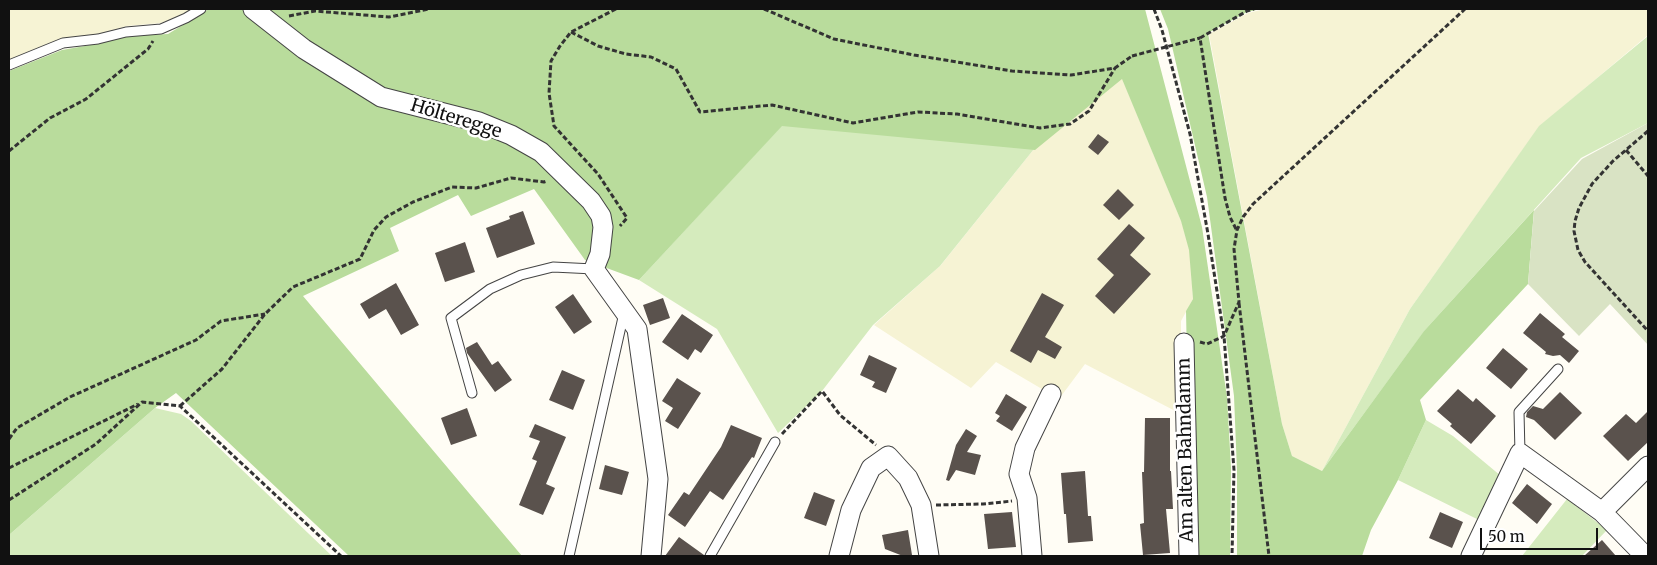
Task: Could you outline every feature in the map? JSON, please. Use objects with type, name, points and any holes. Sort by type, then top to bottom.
[{"type":"street","name":"Hölteregge","points":[[253,9],[304,49],[381,98],[479,122],[541,152],[590,201],[601,216],[603,227]]},
{"type":"street","points":[[603,227],[600,254],[594,269],[637,329],[658,479],[651,556]]},
{"type":"street","name":"Am alten Bahndamm","points":[[1188,341],[1189,556]]},
{"type":"street","points":[[1032,556],[1027,498],[1019,474],[1025,448],[1051,394]]},
{"type":"street","points":[[1470,556],[1520,453],[1602,512],[1645,556]]},
{"type":"street","points":[[839,556],[851,510],[870,468],[888,456],[908,478],[921,505],[929,556]]},
{"type":"street","points":[[1602,512],[1648,466]]},
{"type":"lane","points":[[9,65],[63,43],[98,39],[126,32],[161,29],[201,9]]},
{"type":"lane","points":[[472,393],[451,318],[490,290],[521,275],[553,267],[594,269]]},
{"type":"lane","points":[[569,556],[625,311]]},
{"type":"lane","points":[[1520,453],[1519,412],[1558,369]]},
{"type":"lane","points":[[710,556],[775,442]]},
{"type":"path","points":[[268,20],[316,11],[388,17],[429,9]]},
{"type":"path","points":[[603,227],[615,232],[627,218],[598,174],[554,126],[549,93],[551,61],[571,32],[616,9]]},
{"type":"path","points":[[764,9],[834,39],[934,58],[1012,71],[1072,75],[1116,68]]},
{"type":"path","points":[[1154,9],[1162,30],[1190,134],[1224,336],[1234,470],[1232,556]]},
{"type":"path","points":[[571,32],[598,46],[626,54],[651,57],[676,69],[700,112],[772,105],[853,123],[918,112],[956,114],[1040,128],[1070,124],[1089,110],[1116,68],[1132,56],[1200,38],[1246,11],[1254,9]]},
{"type":"path","points":[[1269,556],[1239,302],[1234,249],[1237,230],[1243,217],[1253,204],[1276,181],[1465,9]]},
{"type":"path","points":[[9,151],[50,118],[86,98],[148,49],[161,29]]},
{"type":"path","points":[[1200,38],[1225,198],[1230,217],[1237,230]]},
{"type":"path","points":[[1648,133],[1602,172],[1585,196],[1575,221],[1575,241],[1584,262],[1648,331]]},
{"type":"path","points":[[1626,150],[1648,176]]},
{"type":"path","points":[[180,406],[222,369],[266,314],[293,287],[360,259],[374,230],[386,217],[413,202],[452,187],[476,188],[511,178],[544,182],[565,176]]},
{"type":"path","points":[[1188,341],[1207,344],[1224,336],[1239,302]]},
{"type":"path","points":[[9,439],[18,428],[70,397],[196,340],[221,321],[266,314]]},
{"type":"path","points":[[775,442],[822,391],[840,415],[888,456]]},
{"type":"path","points":[[9,500],[96,444],[142,402]]},
{"type":"path","points":[[9,468],[142,402],[180,406],[341,556]]},
{"type":"path","points":[[921,505],[984,504],[1027,498]]},
{"type":"shaded area","points":[[9,9],[193,9],[184,15],[161,23],[127,26],[99,34],[52,42],[9,60]]},
{"type":"shaded area","points":[[1265,9],[1648,9],[1648,35],[1539,127],[1410,309],[1322,471],[1292,456],[1282,424],[1209,34],[1248,13]]},
{"type":"shaded area","points":[[1122,78],[1182,223],[1190,252],[1193,299],[1181,321],[1181,414],[1085,364],[1059,399],[996,362],[971,388],[874,325],[941,265],[1034,149]]},
{"type":"green space","points":[[209,9],[1145,9],[1202,227],[1227,397],[1231,468],[1230,556],[1191,556],[1186,311],[1193,299],[1189,250],[1181,221],[1122,79],[1035,150],[782,126],[639,280],[585,260],[534,189],[471,216],[458,195],[390,228],[399,251],[303,296],[522,556],[349,556],[176,393],[155,408],[9,535],[9,71],[62,50],[102,43],[126,36],[168,34]]},
{"type":"green space","points":[[1160,9],[1261,9],[1247,12],[1208,33],[1282,424],[1292,456],[1322,471],[1424,331],[1534,210],[1528,284],[1420,400],[1426,420],[1398,480],[1371,530],[1362,556],[1237,556],[1237,471],[1234,396],[1207,197],[1168,29]]},
{"type":"green space","points":[[1648,36],[1648,123],[1581,158],[1425,330],[1322,471],[1410,309],[1539,126]]},
{"type":"green space","points":[[1648,123],[1648,345],[1610,304],[1579,336],[1528,284],[1534,211],[1582,159]]},
{"type":"green space","points":[[782,125],[1034,149],[940,266],[873,325],[822,391],[778,433],[717,329],[639,280]]},
{"type":"green space","points":[[155,408],[181,414],[191,421],[332,556],[9,556],[9,535]]},
{"type":"green space","points":[[1426,420],[1453,436],[1501,476],[1483,522],[1398,480]]},
{"type":"green space","points":[[1567,499],[1607,530],[1582,556],[1522,556]]},
{"type":"building","points":[[1098,134],[1109,142],[1098,155],[1088,147]]},
{"type":"building","points":[[1118,189],[1134,205],[1119,220],[1103,205]]},
{"type":"building","points":[[523,211],[535,244],[497,258],[486,228],[510,219],[509,216]]},
{"type":"building","points":[[1129,224],[1145,238],[1130,255],[1151,274],[1114,314],[1095,296],[1114,275],[1097,259]]},
{"type":"building","points":[[465,242],[475,272],[445,282],[435,253]]},
{"type":"building","points":[[396,283],[419,325],[401,335],[386,309],[369,319],[360,304]]},
{"type":"building","points":[[1042,293],[1064,305],[1045,337],[1062,347],[1055,359],[1038,350],[1031,363],[1010,351]]},
{"type":"building","points":[[573,294],[592,322],[574,334],[555,307]]},
{"type":"building","points":[[663,298],[670,318],[650,325],[643,305]]},
{"type":"building","points":[[1540,313],[1565,334],[1562,337],[1579,351],[1569,363],[1560,355],[1545,354],[1546,352],[1523,333]]},
{"type":"building","points":[[682,314],[713,335],[701,353],[695,349],[688,360],[662,342]]},
{"type":"building","points":[[477,342],[492,365],[498,361],[512,380],[495,392],[467,353],[466,348]]},
{"type":"building","points":[[1503,348],[1528,369],[1511,389],[1486,368]]},
{"type":"building","points":[[869,355],[897,368],[886,393],[872,387],[875,382],[860,375]]},
{"type":"building","points":[[562,370],[585,380],[573,410],[549,400]]},
{"type":"building","points":[[677,378],[701,393],[678,429],[665,421],[673,408],[662,401]]},
{"type":"building","points":[[1458,389],[1473,402],[1476,398],[1496,416],[1471,444],[1450,426],[1452,424],[1437,411]]},
{"type":"building","points":[[1560,392],[1582,413],[1555,440],[1534,420],[1526,417],[1527,412],[1533,406],[1543,409]]},
{"type":"building","points":[[1006,394],[1027,407],[1012,431],[996,421],[1000,416],[995,413]]},
{"type":"building","points":[[467,408],[477,436],[451,445],[441,418]]},
{"type":"building","points":[[1648,411],[1648,442],[1628,461],[1603,436],[1626,414],[1636,423]]},
{"type":"building","points":[[1145,418],[1170,418],[1170,471],[1173,509],[1166,509],[1170,553],[1143,555],[1140,524],[1144,523],[1142,472],[1144,472]]},
{"type":"building","points":[[535,424],[566,437],[546,484],[555,488],[543,515],[519,505],[537,461],[532,459],[540,441],[529,437]]},
{"type":"building","points":[[731,425],[762,438],[754,458],[752,457],[723,500],[710,491],[685,527],[668,515],[684,492],[689,495],[721,447]]},
{"type":"building","points":[[966,429],[977,436],[967,452],[981,455],[975,475],[956,470],[949,481],[946,480],[956,445]]},
{"type":"building","points":[[605,465],[629,472],[622,495],[599,489]]},
{"type":"building","points":[[1085,471],[1088,516],[1091,516],[1093,541],[1068,543],[1061,473]]},
{"type":"building","points":[[1527,484],[1552,504],[1537,524],[1512,503]]},
{"type":"building","points":[[814,492],[835,500],[826,526],[804,518]]},
{"type":"building","points":[[1012,512],[1016,547],[988,549],[984,514]]},
{"type":"building","points":[[1440,512],[1463,522],[1452,548],[1429,538]]},
{"type":"building","points":[[908,530],[912,555],[903,556],[885,549],[882,535]]},
{"type":"building","points":[[679,537],[704,555],[704,556],[665,556]]},
{"type":"building","points":[[1602,540],[1616,556],[1584,556]]}]
